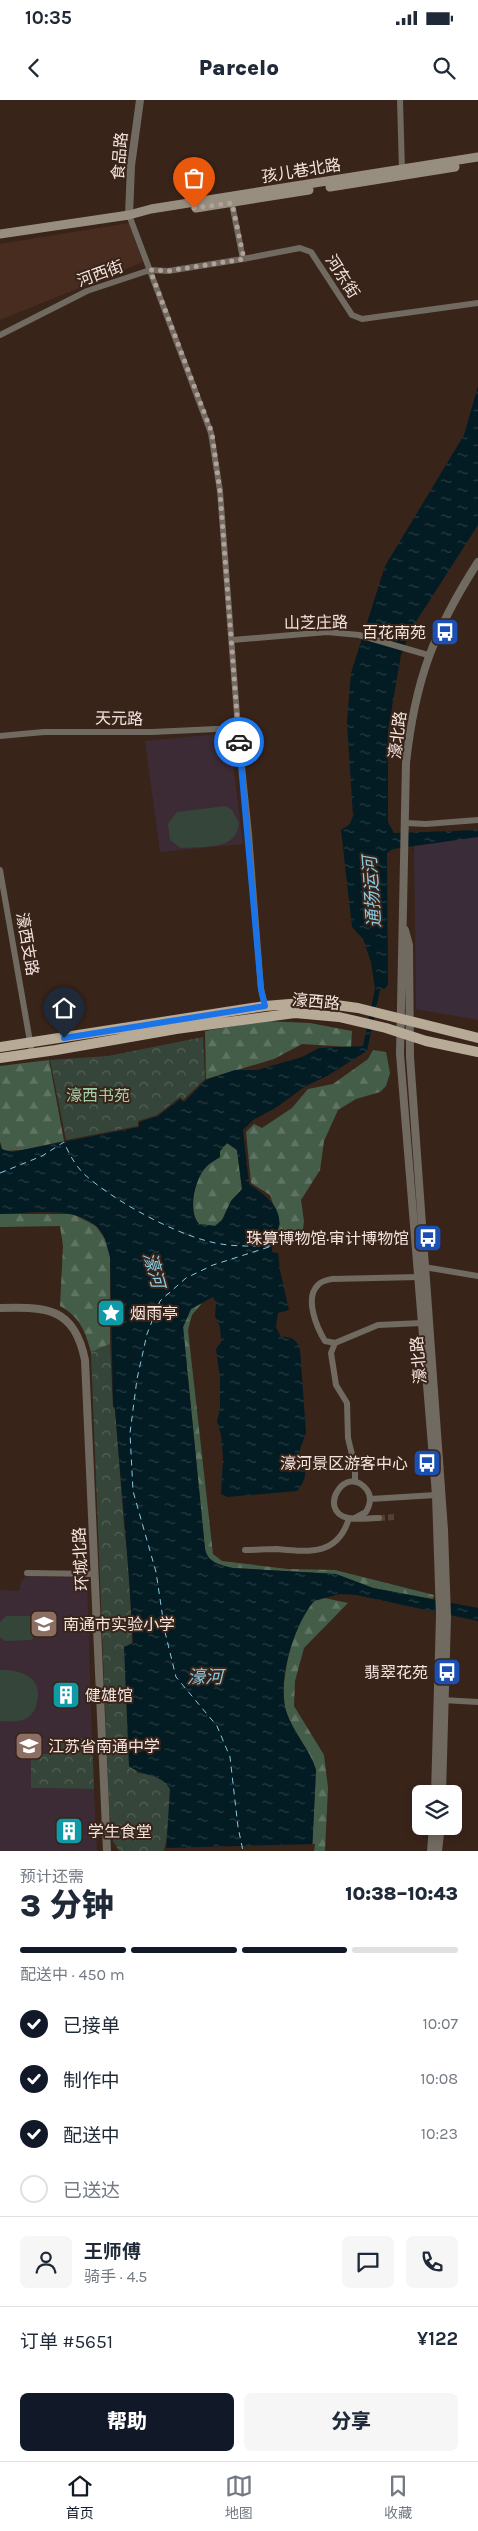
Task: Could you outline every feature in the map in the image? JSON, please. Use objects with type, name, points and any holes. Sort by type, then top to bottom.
[{"type":"main road","name":"孩儿巷北路","points":[[231,200],[478,157]]},
{"type":"main road","name":"孩儿巷北路","points":[[0,234],[129,215],[151,209],[231,200],[478,163]]},
{"type":"main road","name":"濠西路","points":[[0,1058],[31,1048],[265,1006],[314,1002],[358,1008],[478,1038]]},
{"type":"main road","name":"濠西路","points":[[0,1047],[31,1048],[281,1013],[325,1015],[386,1028],[405,1035],[478,1052]]},
{"type":"street","name":"食品路","points":[[129,215],[131,166],[140,100]]},
{"type":"street","points":[[400,100],[402,171]]},
{"type":"street","points":[[231,200],[244,259]]},
{"type":"street","points":[[129,215],[212,433],[220,492],[238,728],[249,834],[261,989],[265,1006]]},
{"type":"street","name":"河东街","points":[[244,259],[300,248],[311,252],[352,315],[362,319],[478,303]]},
{"type":"street","name":"河西街","points":[[0,335],[87,291],[150,270],[168,271],[244,259]]},
{"type":"street","name":"濠北路","points":[[436,1785],[444,1616],[440,1455],[421,1267],[405,1035],[409,945],[404,926],[406,763],[411,722],[428,655],[451,606],[478,562]]},
{"type":"street","name":"山芝庄路","points":[[232,640],[326,632],[359,635],[428,655]]},
{"type":"street","name":"天元路","points":[[0,736],[44,732],[152,732],[238,728]]},
{"type":"street","points":[[406,825],[478,820]]},
{"type":"street","name":"濠西支路","points":[[0,870],[31,1048]]},
{"type":"street","points":[[421,1267],[478,1276]]},
{"type":"street","name":"濠北路","points":[[421,1267],[419,1277],[422,1323],[444,1599]]},
{"type":"street","points":[[419,1277],[332,1279],[319,1283],[313,1291],[312,1305],[320,1333],[326,1341],[334,1343],[378,1325],[422,1323]]},
{"type":"street","name":"环城北路","points":[[0,1308],[28,1308],[63,1317],[74,1326],[85,1360],[106,1850]]},
{"type":"street","points":[[334,1343],[331,1353],[336,1385],[347,1403],[348,1438],[355,1467],[355,1482]]},
{"type":"street","points":[[245,1550],[312,1552],[338,1541],[352,1518],[366,1512],[370,1499],[366,1488],[355,1482],[343,1484],[338,1488],[334,1500],[338,1512],[352,1518],[379,1518]]},
{"type":"street","points":[[370,1499],[436,1495]]},
{"type":"street","points":[[28,1573],[94,1574]]},
{"type":"street","points":[[441,1700],[478,1702]]},
{"type":"street","name":"濠北路","points":[[441,1700],[442,1785]]},
{"type":"street","points":[[431,1851],[432,1835]]},
{"type":"street","points":[[438,1851],[440,1835]]},
{"type":"shaded area","points":[[129,223],[143,262],[0,320],[0,244]]},
{"type":"shaded area","points":[[229,733],[243,844],[160,852],[145,741]]},
{"type":"shaded area","points":[[478,836],[478,1020],[416,1009],[414,843]]},
{"type":"shaded area","name":"江苏省南通中学","points":[[26,1576],[87,1578],[92,1738],[58,1738],[58,1754],[31,1788],[94,1789],[97,1851],[0,1851],[0,1590],[19,1591],[21,1582]]},
{"type":"green space","points":[[226,806],[232,810],[239,823],[237,832],[226,843],[208,847],[181,848],[170,840],[168,824],[177,812]]},
{"type":"green space","points":[[263,1021],[310,1023],[352,1031],[351,1047],[302,1044],[274,1059],[206,1079],[205,1031]]},
{"type":"green space","name":"濠西书苑","points":[[203,1037],[205,1079],[183,1100],[180,1097],[157,1115],[138,1121],[138,1126],[66,1140],[50,1060],[108,1056]]},
{"type":"green space","points":[[373,1050],[386,1052],[390,1073],[386,1086],[380,1092],[356,1099],[338,1110],[324,1141],[320,1170],[301,1200],[304,1221],[302,1238],[272,1242],[280,1224],[270,1195],[251,1183],[246,1132],[254,1124],[262,1128],[292,1108],[308,1089],[333,1084],[368,1059]]},
{"type":"green space","points":[[49,1060],[64,1141],[22,1150],[3,1151],[0,1142],[0,1066]]},
{"type":"green space","points":[[227,1143],[237,1150],[242,1189],[231,1201],[222,1220],[215,1226],[199,1224],[193,1211],[196,1186],[203,1171],[210,1163],[220,1157],[220,1151]]},
{"type":"green space","points":[[0,1214],[73,1214],[96,1226],[105,1239],[110,1257],[110,1344],[91,1352],[81,1325],[67,1310],[60,1306],[63,1246],[60,1226],[0,1227]]},
{"type":"green space","points":[[202,1303],[192,1315],[188,1330],[213,1554],[222,1561],[288,1569],[335,1570],[434,1595],[433,1599],[373,1588],[336,1574],[233,1568],[219,1564],[209,1557],[205,1549],[183,1327],[191,1309]]},
{"type":"green space","points":[[110,1344],[113,1406],[115,1409],[129,1567],[137,1773],[161,1778],[170,1789],[171,1806],[164,1851],[119,1851],[113,1841],[109,1807],[91,1352]]},
{"type":"green space","points":[[320,1597],[348,1603],[304,1648],[295,1681],[294,1706],[324,1755],[328,1788],[325,1851],[312,1851],[316,1770],[286,1711],[284,1684],[290,1650],[296,1633],[311,1605]]},
{"type":"green space","points":[[6,1616],[31,1616],[39,1623],[38,1634],[31,1640],[5,1641],[0,1637],[0,1622]]},
{"type":"green space","points":[[0,1670],[22,1673],[33,1680],[37,1686],[37,1704],[33,1713],[24,1720],[0,1721]]},
{"type":"green space","points":[[58,1738],[92,1738],[94,1789],[31,1788],[31,1754],[58,1754]]},
{"type":"water","name":"濠河","points":[[478,386],[478,525],[412,628],[401,655],[388,730],[388,822],[394,833],[478,830],[478,837],[393,849],[387,853],[388,984],[385,989],[380,990],[367,1051],[327,1076],[304,1087],[277,1107],[253,1120],[243,1130],[249,1184],[270,1201],[279,1218],[272,1252],[278,1253],[289,1310],[278,1313],[276,1327],[281,1337],[293,1339],[300,1349],[306,1433],[300,1449],[305,1475],[302,1485],[297,1491],[227,1497],[221,1494],[223,1458],[221,1435],[217,1421],[220,1409],[220,1378],[216,1349],[221,1342],[220,1327],[215,1316],[216,1302],[213,1297],[191,1309],[183,1327],[205,1549],[212,1560],[233,1568],[336,1574],[373,1588],[478,1608],[478,1621],[356,1595],[340,1594],[314,1601],[294,1638],[289,1653],[284,1684],[286,1711],[316,1770],[312,1851],[166,1851],[170,1789],[162,1780],[129,1766],[124,1647],[133,1643],[115,1409],[113,1406],[110,1257],[102,1232],[86,1219],[75,1215],[50,1212],[0,1214],[0,1142],[1,1149],[12,1152],[139,1127],[139,1122],[158,1116],[180,1099],[184,1102],[206,1080],[235,1070],[257,1070],[302,1057],[319,1048],[363,1046],[375,989],[371,962],[363,939],[352,927],[341,830],[350,824],[353,816],[347,722],[351,673],[385,566],[464,435]],"holes":[[[227,1143],[237,1150],[242,1189],[231,1201],[222,1220],[215,1226],[199,1224],[193,1211],[194,1194],[199,1178],[207,1166],[220,1157],[220,1151]]]},
{"type":"pier","points":[[315,1844],[314,1851],[164,1851],[164,1848]]},
{"type":"ferry route","points":[[0,1173],[42,1156],[64,1142],[72,1159],[84,1174],[111,1195],[144,1215],[196,1238],[219,1244],[272,1246],[213,1265],[186,1278],[160,1301],[147,1334],[137,1379],[130,1433],[133,1491],[156,1572],[165,1632],[176,1677],[217,1726],[230,1757],[238,1827],[243,1851]]},
{"type":"tunnel","points":[[379,1518],[396,1517]]},
{"type":"way so far","points":[[194,208],[232,203],[244,259],[168,271],[150,270],[169,325],[212,433],[220,492],[239,742]]},
{"type":"place","name":"百花南苑","points":[[445,632]]},
{"type":"place","name":"珠算博物馆·审计博物馆","points":[[428,1238]]},
{"type":"place","name":"烟雨亭","points":[[111,1313]]},
{"type":"place","name":"濠河景区游客中心","points":[[427,1463]]},
{"type":"place","name":"南通市实验小学","points":[[44,1624]]},
{"type":"place","name":"翡翠花苑","points":[[447,1672]]},
{"type":"place","name":"健雄馆","points":[[66,1695]]},
{"type":"place","name":"江苏省南通中学","points":[[29,1746]]},
{"type":"place","name":"学生食堂","points":[[69,1831]]},
{"type":"route","points":[[64,1038],[265,1006],[261,989],[249,834],[239,742]]},
{"type":"water label","name":"通扬运河","points":[[372,892]]}]
